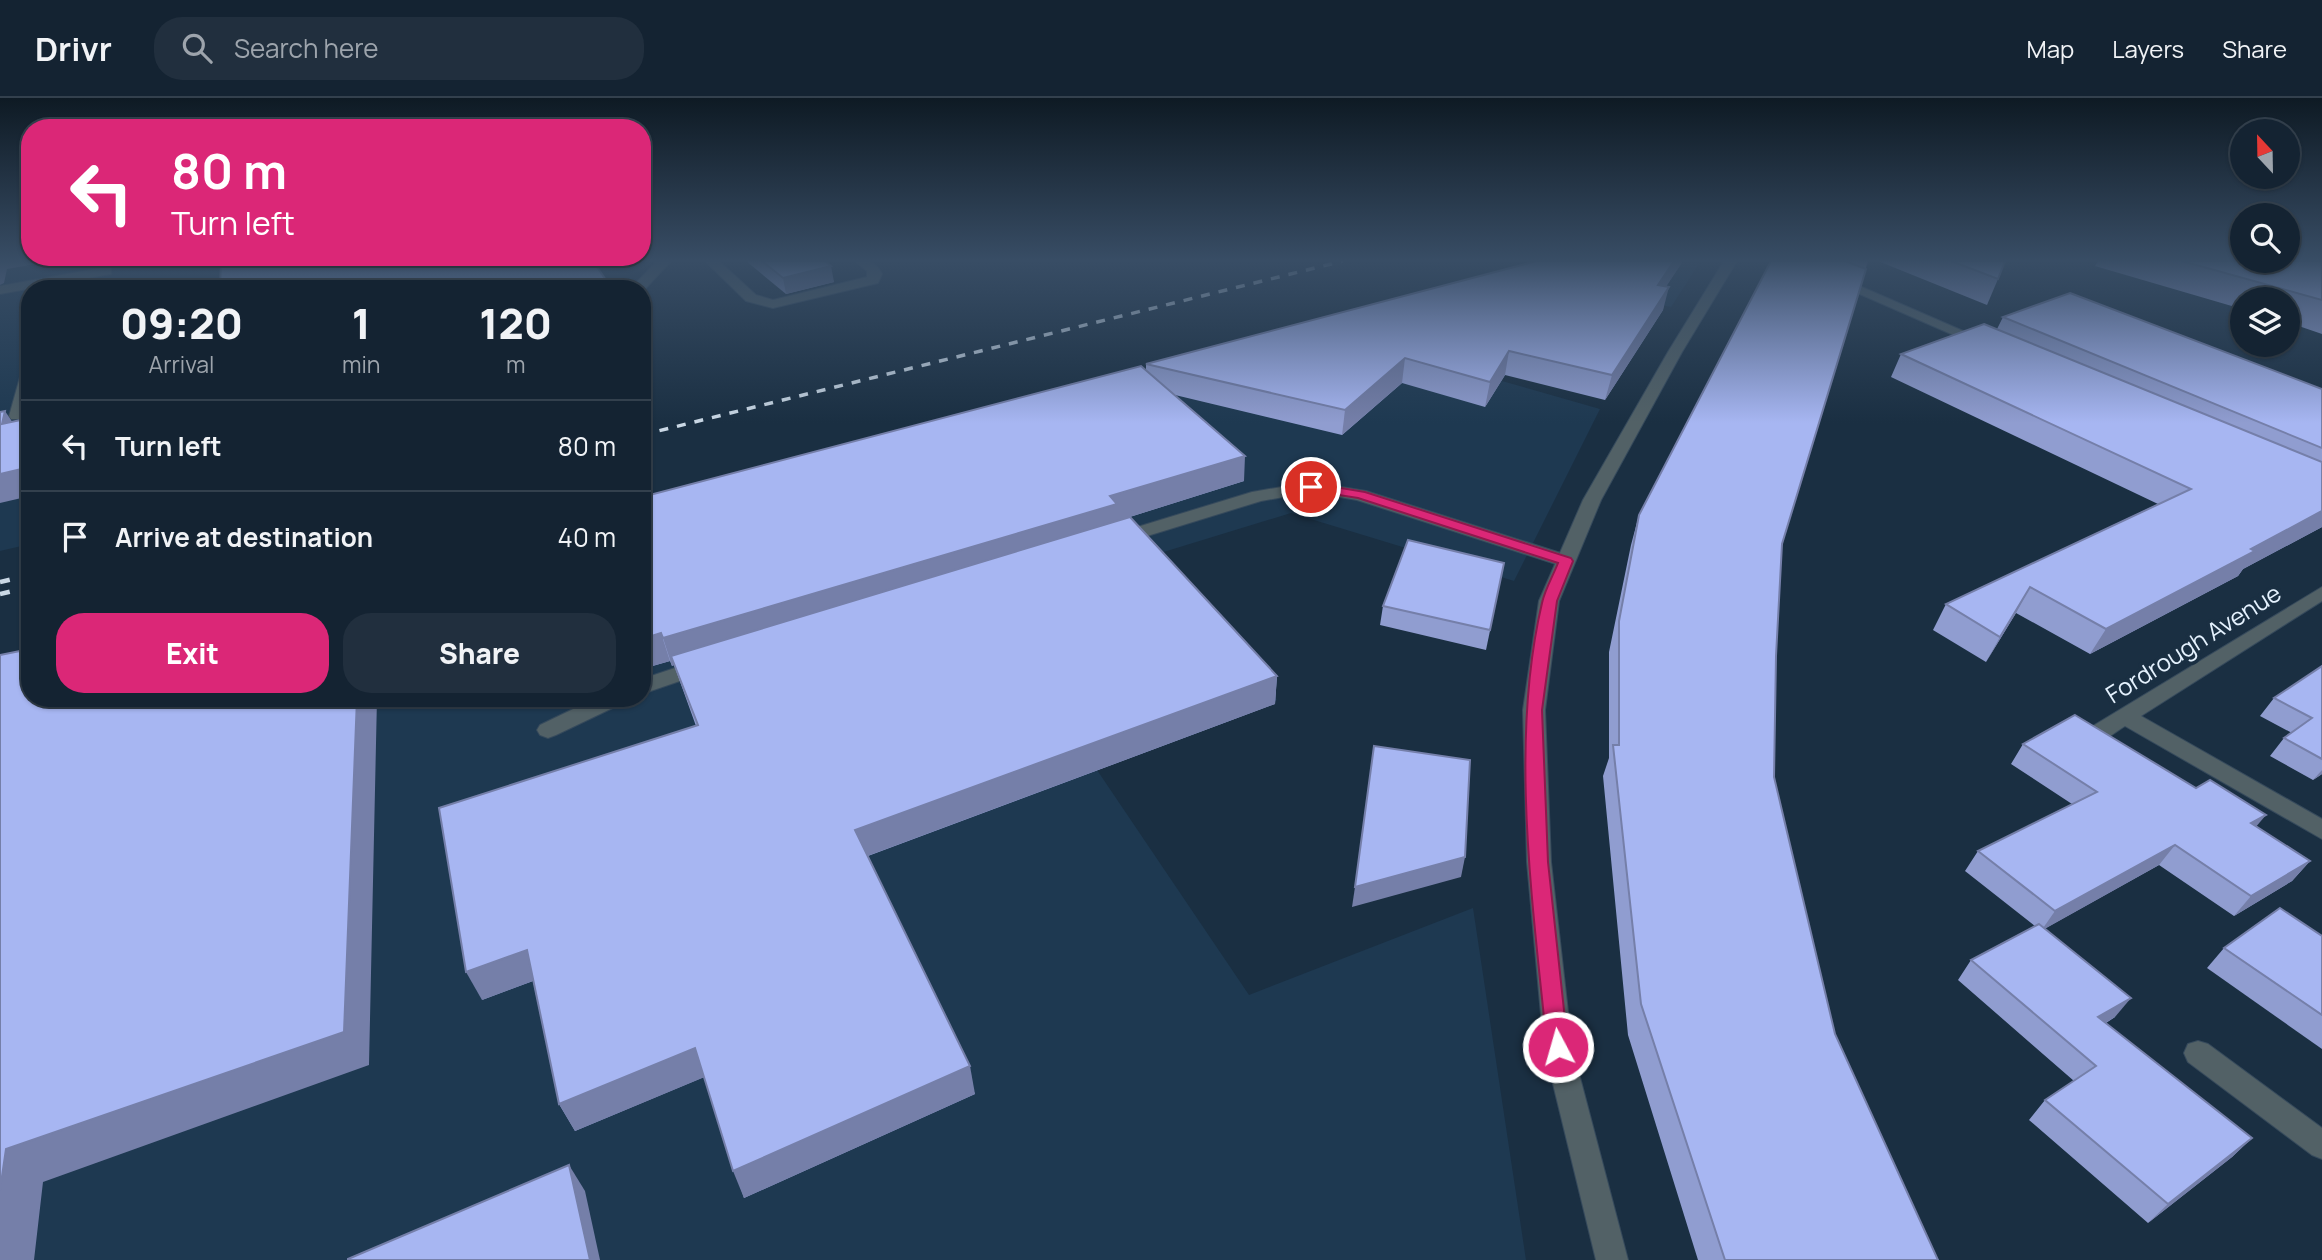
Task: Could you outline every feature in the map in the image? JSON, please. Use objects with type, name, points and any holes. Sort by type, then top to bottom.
[{"type":"street","points":[[1612,1260],[1558,1047],[1539,862],[1534,710],[1549,601],[1592,500],[1697,315]]},
{"type":"street","points":[[1918,315],[2001,351]]},
{"type":"street","points":[[0,420],[21,415]]},
{"type":"street","points":[[1098,545],[1258,496],[1311,487],[1360,495],[1566,561]]},
{"type":"street","name":"Fordrough Avenue","points":[[2091,737],[2322,593]]},
{"type":"street","points":[[651,684],[725,659]]},
{"type":"street","points":[[548,730],[596,707]]},
{"type":"street","points":[[2127,717],[2322,830]]},
{"type":"street","points":[[2198,1052],[2322,1145]]},
{"type":"shaded area","points":[[0,315],[21,315],[21,546],[0,551]]},
{"type":"shaded area","points":[[1405,317],[1510,368],[1502,381],[1600,409],[1514,581],[1291,513],[1144,558],[1277,700],[1227,722],[1097,770],[1249,995],[1473,908],[1526,1260],[0,1260],[0,666],[21,688],[21,707],[651,707],[651,509]]},
{"type":"building","points":[[1331,315],[1651,315],[1612,375],[1509,351],[1490,382],[1405,358],[1345,410],[1146,364]]},
{"type":"building","points":[[1743,315],[1852,315],[1782,544],[1776,656],[1774,777],[1835,1034],[1938,1260],[1725,1260],[1641,1004],[1613,745],[1619,745],[1619,621],[1639,515]]},
{"type":"building","points":[[2128,315],[2230,354],[2230,357],[2238,357],[2322,389],[2322,448],[2003,317]]},
{"type":"building","points":[[1984,324],[2322,462],[2322,511],[2251,549],[2255,551],[2106,629],[2030,587],[2000,637],[1946,604],[2191,489],[1901,354]]},
{"type":"building","points":[[1141,366],[1245,456],[1110,496],[1117,504],[663,638],[661,633],[651,636],[651,495]]},
{"type":"building","points":[[5,411],[2,424],[21,420],[21,469],[0,474],[0,412]]},
{"type":"building","points":[[1130,517],[1277,676],[855,830],[970,1066],[733,1171],[695,1048],[559,1104],[527,950],[466,972],[439,808],[698,725],[671,656]]},
{"type":"building","points":[[1408,540],[1504,563],[1490,630],[1383,606]]},
{"type":"building","points":[[21,651],[21,707],[357,707],[344,1032],[6,1149],[0,1190],[0,655]]},
{"type":"building","points":[[2322,666],[2322,759],[2284,738],[2312,718],[2274,698]]},
{"type":"building","points":[[2075,715],[2196,788],[2210,780],[2266,815],[2251,823],[2310,861],[2251,896],[2175,845],[2055,911],[1978,851],[2097,792],[2023,744]]},
{"type":"building","points":[[1374,746],[1470,760],[1465,857],[1355,887]]},
{"type":"building","points":[[2280,908],[2322,936],[2322,1015],[2224,948]]},
{"type":"building","points":[[2039,924],[2131,998],[2098,1017],[2252,1138],[2168,1204],[2045,1100],[2096,1066],[1971,960]]},
{"type":"building","points":[[569,1165],[590,1260],[348,1260],[348,1259]]},
{"type":"railway","points":[[651,433],[1125,315]]},
{"type":"railway","points":[[0,582],[21,577]]},
{"type":"railway","points":[[0,594],[21,589]]},
{"type":"route","points":[[1311,487],[1360,495],[1566,561],[1549,601],[1534,710],[1539,862],[1558,1047]]}]
